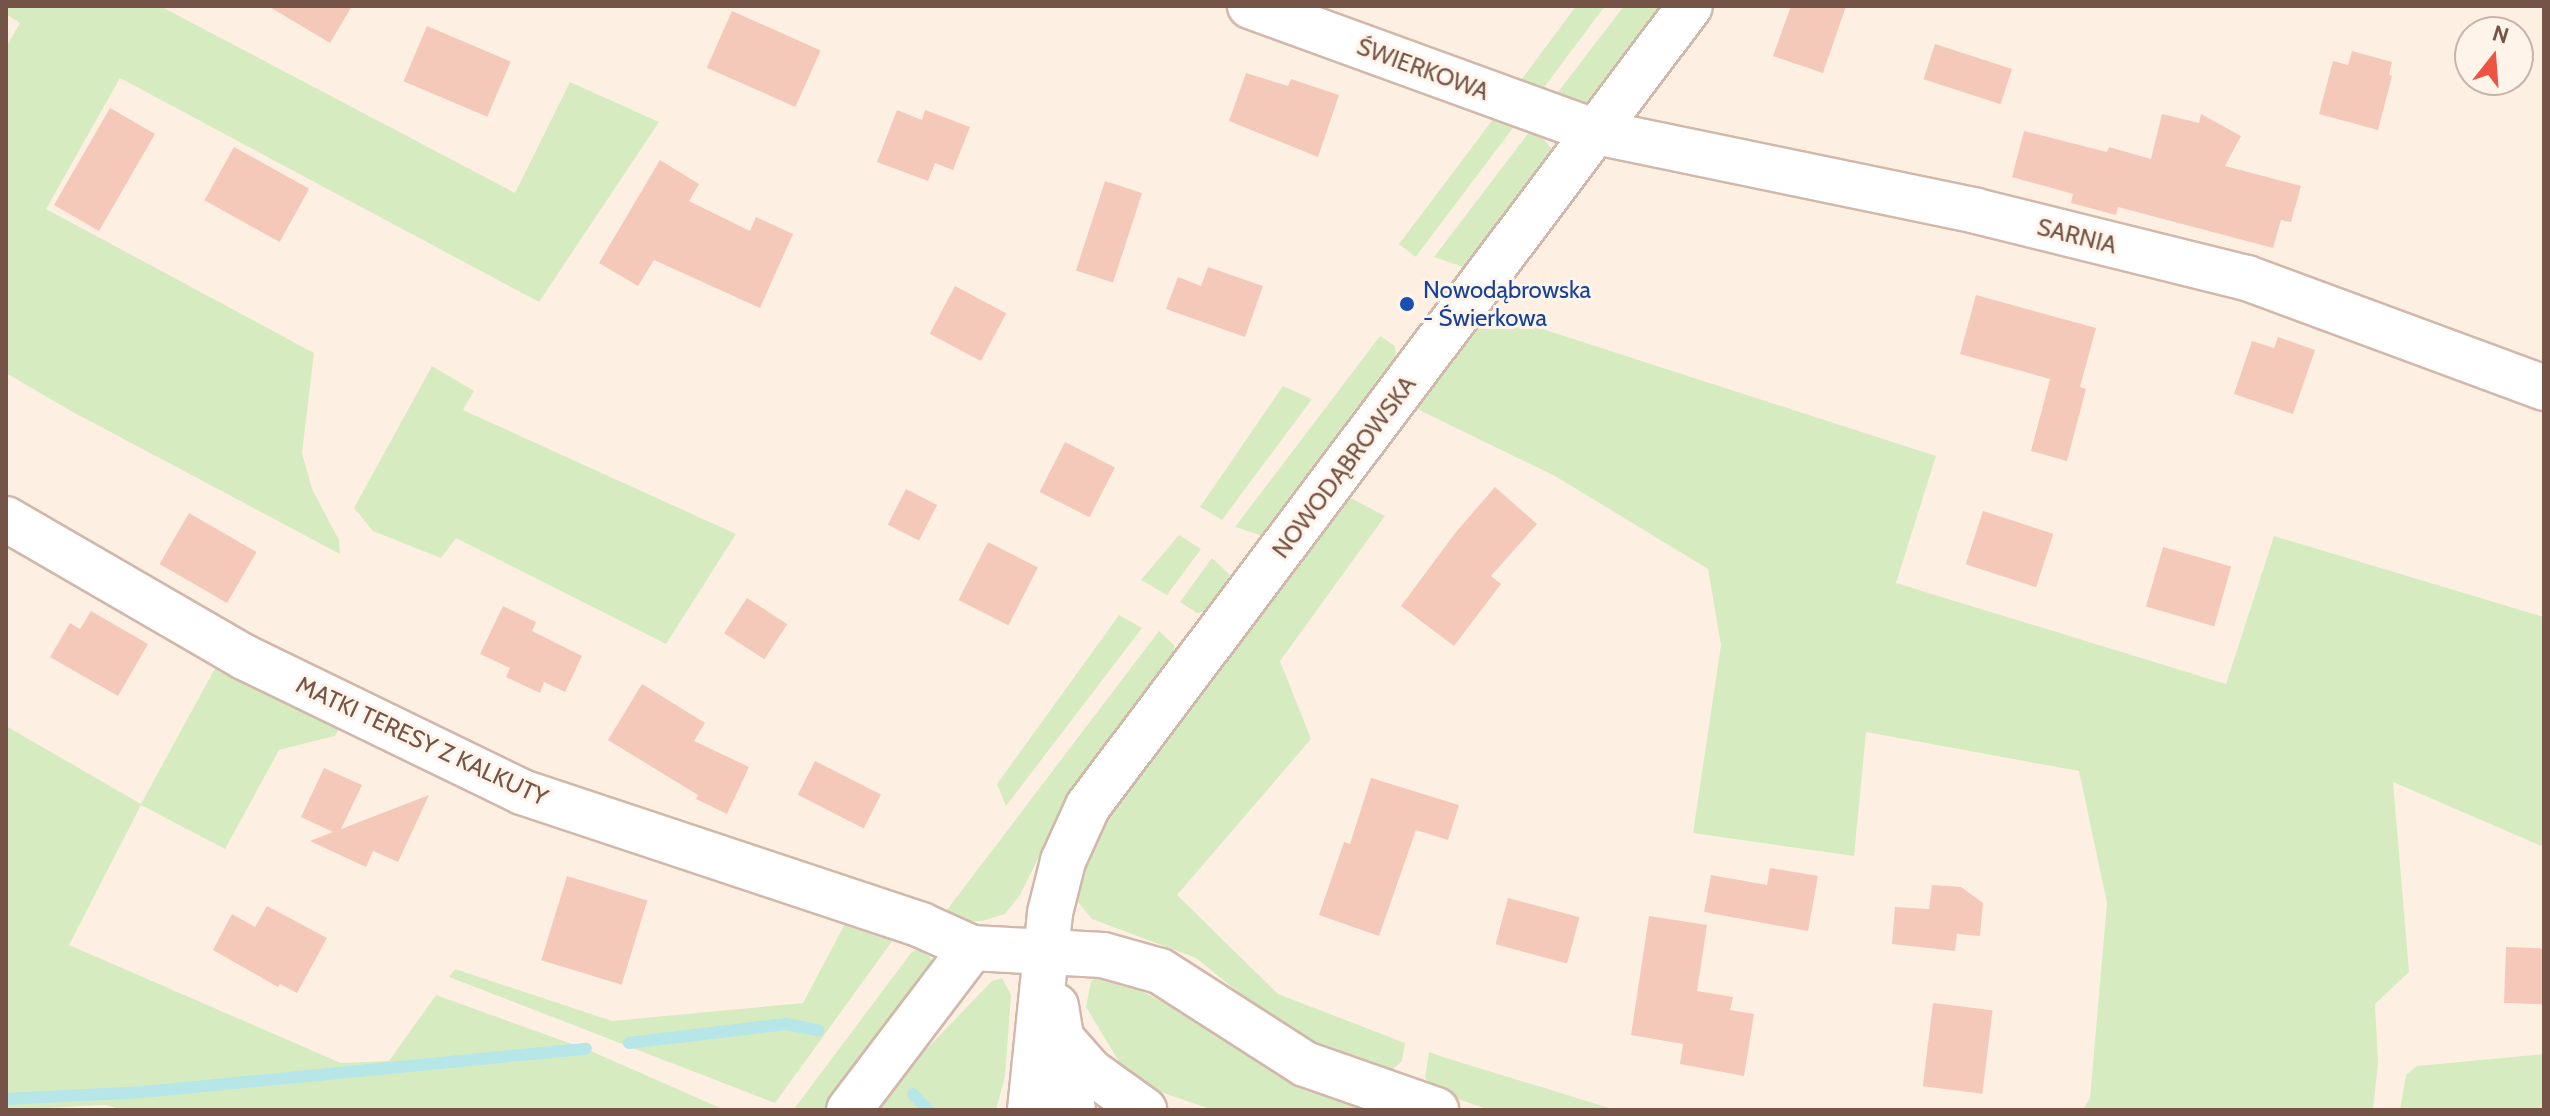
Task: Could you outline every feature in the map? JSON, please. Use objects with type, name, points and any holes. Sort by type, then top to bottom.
[{"type":"street","name":"ŚWIERKOWA","points":[[1250,6],[1596,132]]},
{"type":"street","name":"NOWODĄBROWSKA","points":[[1030,1110],[1050,913],[1063,861],[1088,806],[1690,6]]},
{"type":"street","name":"SARNIA","points":[[1596,132],[1976,211],[2247,278],[2544,388]]},
{"type":"street","name":"MATKI TERESY Z KALKUTY","points":[[6,519],[244,657],[522,792],[921,925],[972,948],[1103,955],[1160,971],[1305,1064],[1436,1110]]},
{"type":"street","points":[[849,1110],[972,948]]},
{"type":"street","name":"NOWODĄBROWSKA","points":[[1047,951],[1073,1110]]},
{"type":"street","points":[[1061,1038],[1090,1071],[1144,1110]]},
{"type":"green space","points":[[6,6],[160,6],[515,193],[570,82],[659,122],[539,302],[120,78],[46,209],[314,353],[302,453],[312,489],[339,540],[340,554],[71,411],[6,373],[6,47],[20,23],[6,14]]},
{"type":"green space","points":[[1576,6],[1605,6],[1542,90],[1519,83]]},
{"type":"green space","points":[[1624,6],[1663,6],[1590,104],[1555,96]]},
{"type":"green space","points":[[1500,110],[1517,123],[1416,257],[1399,244]]},
{"type":"green space","points":[[1533,127],[1552,149],[1548,164],[1466,268],[1434,257]]},
{"type":"green space","points":[[1480,315],[1524,323],[1936,456],[1896,583],[2226,684],[2274,536],[2544,617],[2544,847],[2393,782],[2409,972],[2375,1004],[2378,1063],[2373,1110],[2083,1110],[2090,1098],[2107,903],[2079,771],[1866,732],[1854,856],[1693,833],[1721,645],[1708,569],[1555,476],[1411,406]]},
{"type":"green space","points":[[1380,336],[1395,346],[1396,359],[1386,384],[1266,537],[1235,527]]},
{"type":"green space","points":[[432,366],[474,391],[463,410],[736,534],[666,644],[456,538],[441,558],[373,531],[354,508]]},
{"type":"green space","points":[[1283,386],[1312,399],[1222,520],[1200,507]]},
{"type":"green space","points":[[1345,495],[1385,516],[1280,661],[1311,739],[1177,895],[1278,994],[1405,1043],[1402,1061],[1392,1070],[1360,1067],[1286,1031],[1196,958],[1092,919],[1077,901],[1082,875],[1110,811]]},
{"type":"green space","points":[[1179,535],[1201,549],[1167,595],[1141,580]]},
{"type":"green space","points":[[1212,558],[1229,574],[1230,583],[1209,611],[1197,613],[1180,602]]},
{"type":"green space","points":[[1119,615],[1142,628],[1006,806],[997,784]]},
{"type":"green space","points":[[1159,631],[1174,645],[1174,657],[1059,816],[1020,895],[1005,914],[982,921],[963,921],[943,915]]},
{"type":"green space","points":[[219,661],[342,723],[335,736],[279,750],[225,849],[141,805],[69,945],[341,1063],[389,1061],[436,995],[586,1049],[725,1110],[123,1110],[106,1105],[6,1110],[6,726],[141,804]]},
{"type":"green space","points":[[848,918],[885,931],[893,940],[775,1103],[449,977],[455,969],[612,1021],[803,1003]]},
{"type":"green space","points":[[917,949],[929,956],[935,967],[831,1110],[794,1109],[911,953]]},
{"type":"green space","points":[[1105,973],[1391,1110],[1213,1110],[1152,1089],[1124,1070],[1086,1007],[1091,981]]},
{"type":"green space","points":[[1002,978],[1011,995],[1005,1076],[996,1110],[877,1110],[915,1061],[992,981]]},
{"type":"green space","points":[[1429,1052],[1616,1110],[1490,1110],[1437,1092],[1425,1078]]},
{"type":"green space","points":[[2544,1054],[2544,1110],[2400,1110],[2406,1075],[2417,1066]]},
{"type":"building","points":[[268,6],[352,6],[330,43]]},
{"type":"building","points":[[1791,6],[1846,6],[1823,73],[1773,56]]},
{"type":"building","points":[[732,11],[821,50],[795,107],[707,68]]},
{"type":"building","points":[[427,26],[511,62],[487,117],[404,81]]},
{"type":"building","points":[[1935,44],[2012,69],[2001,104],[1924,79]]},
{"type":"building","points":[[2352,51],[2392,62],[2389,75],[2392,76],[2378,130],[2319,114],[2333,61],[2348,65]]},
{"type":"building","points":[[1246,73],[1288,86],[1291,79],[1339,95],[1318,157],[1229,121]]},
{"type":"building","points":[[110,108],[155,134],[99,231],[54,205]]},
{"type":"building","points":[[897,110],[922,120],[925,110],[970,127],[953,170],[935,163],[928,181],[877,162]]},
{"type":"building","points":[[2162,114],[2199,123],[2201,114],[2241,136],[2225,166],[2301,186],[2291,222],[2281,220],[2273,248],[2118,207],[2116,215],[2071,203],[2073,194],[2012,177],[2024,131],[2107,152],[2109,147],[2151,159]]},
{"type":"building","points":[[234,147],[309,189],[280,242],[204,200]]},
{"type":"building","points":[[660,160],[699,184],[689,201],[750,231],[756,217],[793,234],[760,308],[654,260],[638,286],[599,263]]},
{"type":"building","points":[[1105,181],[1142,193],[1113,282],[1076,270]]},
{"type":"building","points":[[1208,267],[1263,286],[1245,337],[1166,309],[1178,277],[1201,286]]},
{"type":"building","points":[[955,286],[1006,313],[981,361],[930,334]]},
{"type":"building","points":[[1976,295],[2096,328],[2080,387],[2086,389],[2067,461],[2031,451],[2050,379],[1960,354]]},
{"type":"building","points":[[2278,337],[2315,350],[2293,414],[2234,394],[2252,341],[2274,348]]},
{"type":"building","points":[[1065,442],[1115,467],[1089,517],[1040,492]]},
{"type":"building","points":[[1495,487],[1537,524],[1491,576],[1501,584],[1454,646],[1401,606],[1456,532]]},
{"type":"building","points":[[906,489],[937,505],[919,541],[888,525]]},
{"type":"building","points":[[1983,511],[2053,534],[2036,587],[1966,564]]},
{"type":"building","points":[[189,513],[257,552],[227,603],[160,564]]},
{"type":"building","points":[[988,542],[1038,567],[1008,625],[958,600]]},
{"type":"building","points":[[2163,547],[2231,567],[2214,626],[2146,607]]},
{"type":"building","points":[[747,598],[787,624],[764,659],[724,633]]},
{"type":"building","points":[[503,606],[536,622],[532,631],[582,656],[565,692],[544,682],[540,693],[506,677],[510,668],[480,654]]},
{"type":"building","points":[[91,611],[148,644],[118,696],[50,657],[70,623],[80,629]]},
{"type":"building","points":[[642,684],[705,723],[694,741],[749,767],[727,814],[696,799],[698,795],[608,740]]},
{"type":"building","points":[[815,761],[881,795],[864,828],[798,795]]},
{"type":"building","points":[[324,768],[362,785],[341,829],[429,795],[398,862],[373,851],[366,867],[310,841],[333,832],[301,817]]},
{"type":"building","points":[[1371,778],[1459,805],[1448,840],[1416,830],[1379,936],[1319,915],[1344,842],[1350,844]]},
{"type":"building","points":[[1770,868],[1818,876],[1808,931],[1704,912],[1711,875],[1767,885]]},
{"type":"building","points":[[567,876],[647,901],[622,985],[541,960]]},
{"type":"building","points":[[1932,885],[1961,887],[1983,903],[1980,936],[1957,934],[1955,951],[1892,944],[1895,907],[1929,909]]},
{"type":"building","points":[[1508,898],[1579,917],[1567,964],[1496,944]]},
{"type":"building","points":[[267,906],[327,938],[297,993],[280,984],[278,987],[213,950],[232,914],[255,927]]},
{"type":"building","points":[[1649,916],[1707,925],[1697,991],[1733,997],[1730,1010],[1754,1014],[1744,1076],[1680,1064],[1683,1044],[1631,1035]]},
{"type":"building","points":[[2506,947],[2544,948],[2542,1004],[2504,1003]]},
{"type":"building","points":[[1933,1003],[1993,1010],[1982,1094],[1923,1086]]},
{"type":"waterway","points":[[629,1043],[786,1024],[818,1030]]},
{"type":"waterway","points":[[6,1099],[144,1092],[586,1049]]},
{"type":"waterway","points":[[913,1094],[928,1110]]},
{"type":"place","name":"Nowodąbrowska - Świerkowa","points":[[1407,304]]}]
